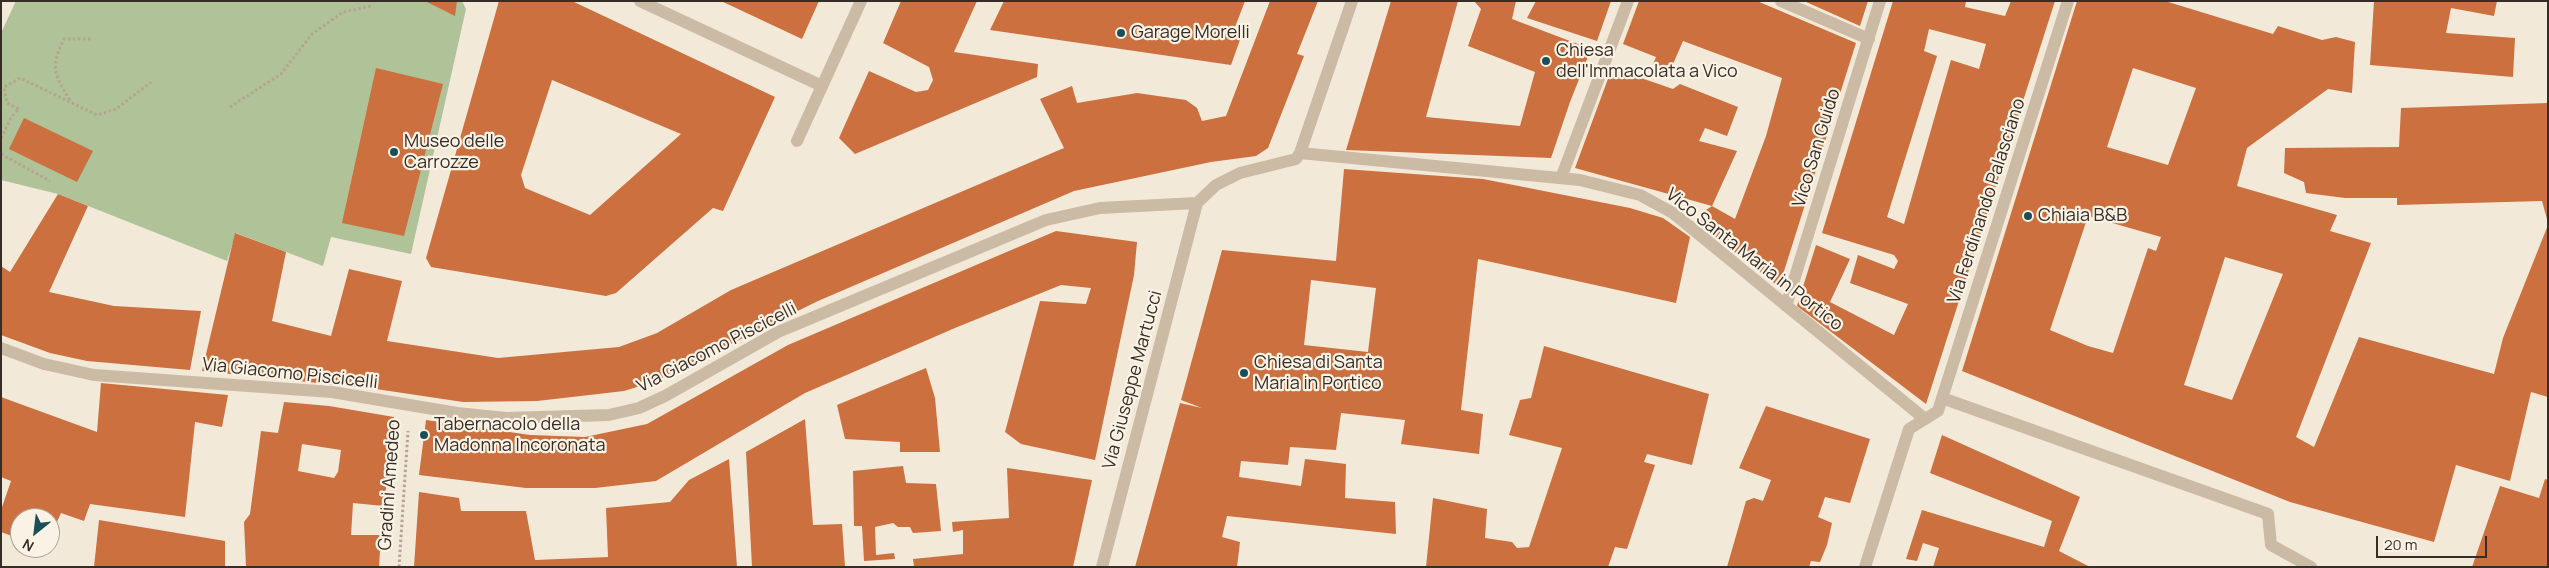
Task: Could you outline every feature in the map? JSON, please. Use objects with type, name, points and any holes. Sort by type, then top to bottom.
[{"type":"street","points":[[640,1],[822,86]]},
{"type":"street","points":[[797,141],[861,1]]},
{"type":"street","points":[[1197,203],[1224,180],[1248,170],[1296,158],[1300,152],[1352,1]]},
{"type":"street","points":[[1561,178],[1628,1]]},
{"type":"street","points":[[1781,1],[1869,39]]},
{"type":"street","name":"Vico San Guido","points":[[1786,306],[1880,1]]},
{"type":"street","name":"Via Ferdinando Palasciano","points":[[1940,404],[2068,1]]},
{"type":"street","name":"Vico Santa Maria in Portico","points":[[1300,152],[1561,178],[1618,189],[1657,203],[1673,213],[1925,419]]},
{"type":"street","name":"Via Giacomo Piscicelli","points":[[1,348],[44,364],[94,375],[296,389],[457,413],[538,418],[608,415],[639,408],[778,332],[1046,220],[1100,208],[1197,203]]},
{"type":"street","name":"Via Giuseppe Martucci","points":[[1102,567],[1197,203]]},
{"type":"street","points":[[1865,567],[1909,429],[1925,419],[1940,404],[2268,514],[2271,544],[2311,567]]},
{"type":"path","points":[[230,107],[281,74],[312,34],[343,12],[372,6]]},
{"type":"path","points":[[70,101],[58,82],[54,57],[64,39],[91,39]]},
{"type":"path","points":[[1,138],[12,116],[20,109],[7,103],[4,87],[20,78],[97,115],[116,109],[151,82]]},
{"type":"path","points":[[1,154],[50,181]]},
{"type":"path","name":"Gradini Amedeo","points":[[399,567],[409,405]]},
{"type":"green space","points":[[16,1],[462,1],[466,9],[411,254],[331,237],[323,266],[236,233],[227,261],[58,194],[1,180],[1,33]]},
{"type":"building","points":[[425,1],[457,1],[455,16]]},
{"type":"building","points":[[499,1],[572,1],[775,97],[723,211],[713,208],[616,293],[606,296],[431,267],[426,258]],"holes":[[[552,80],[681,134],[590,215],[525,188],[521,175]]]},
{"type":"building","points":[[721,1],[819,1],[802,39]]},
{"type":"building","points":[[901,1],[977,1],[954,52],[1038,64],[1037,77],[855,154],[839,138],[869,71],[916,92],[928,90],[933,80],[929,67],[883,43]]},
{"type":"building","name":"Garage Morelli","points":[[1004,1],[1245,1],[1232,35],[1241,37],[1231,65],[990,30]]},
{"type":"building","points":[[1270,1],[1318,1],[1297,54],[1304,56],[1268,148],[1256,156],[1211,162],[1074,191],[818,301],[656,381],[624,391],[537,401],[463,402],[376,389],[202,371],[235,233],[286,252],[272,321],[331,336],[349,269],[402,281],[387,341],[498,358],[619,347],[657,333],[731,290],[1064,148],[1040,99],[1072,86],[1077,103],[1137,93],[1186,100],[1197,108],[1202,121],[1226,116]]},
{"type":"building","points":[[1391,1],[1458,1],[1426,117],[1520,126],[1535,72],[1468,46],[1481,9],[1474,1],[1516,1],[1512,19],[1591,49],[1551,158],[1346,150]]},
{"type":"building","points":[[1536,1],[1611,1],[1597,41],[1527,18]]},
{"type":"building","points":[[1639,1],[1757,1],[1856,43],[1779,287],[1698,223],[1703,212],[1712,206],[1735,219],[1766,136],[1782,78],[1683,41],[1670,71],[1653,64],[1656,57],[1623,44]]},
{"type":"building","points":[[1804,1],[1868,1],[1860,26]]},
{"type":"building","points":[[1893,1],[1966,1],[1965,7],[2005,16],[2011,1],[2055,1],[1926,404],[1797,306],[1816,245],[1850,259],[1830,302],[1894,335],[1908,304],[1850,283],[1858,255],[1894,269],[1898,261],[1894,255],[1822,233]],"holes":[[[1929,29],[1986,44],[1979,69],[1951,60],[1904,224],[1887,217],[1937,56],[1924,51]]]},
{"type":"building","points":[[2077,1],[2165,1],[2273,34],[2278,26],[2322,40],[2336,37],[2355,42],[2352,93],[2328,89],[2247,148],[2237,186],[2337,215],[2330,231],[2371,243],[2296,437],[2314,447],[2359,337],[2494,374],[2503,338],[2548,225],[2548,397],[2531,392],[2510,481],[2456,465],[2434,542],[2290,502],[1962,371]],"holes":[[[2133,68],[2196,88],[2168,165],[2107,147]],[[2088,216],[2161,237],[2156,251],[2148,248],[2113,353],[2088,346],[2050,330]],[[2225,257],[2283,274],[2232,400],[2184,385]]]},
{"type":"building","points":[[2374,1],[2497,1],[2494,16],[2451,8],[2446,33],[2515,38],[2513,77],[2370,65]]},
{"type":"building","points":[[376,68],[443,84],[404,236],[342,223]]},
{"type":"building","points":[[1612,68],[1673,89],[1680,84],[1738,107],[1727,136],[1705,128],[1699,141],[1737,151],[1712,206],[1575,168]]},
{"type":"building","points":[[2548,103],[2548,223],[2542,201],[2397,205],[2397,198],[2345,198],[2306,193],[2304,182],[2284,173],[2285,148],[2399,147],[2401,108]]},
{"type":"building","points":[[24,118],[93,151],[77,182],[9,149]]},
{"type":"building","points":[[1344,169],[1483,179],[1630,208],[1663,218],[1690,237],[1676,303],[1478,259],[1461,410],[1483,414],[1479,454],[1401,444],[1405,420],[1341,413],[1336,450],[1290,447],[1288,465],[1241,461],[1239,477],[1301,486],[1305,459],[1346,464],[1345,498],[1395,502],[1396,534],[1227,516],[1222,537],[1240,542],[1237,567],[1135,567],[1180,403],[1202,408],[1181,400],[1222,250],[1336,261]],"holes":[[[1311,280],[1376,288],[1368,352],[1304,345]]]},
{"type":"building","points":[[58,194],[88,206],[49,292],[114,306],[201,311],[190,370],[87,361],[50,353],[1,335],[1,266],[10,272]]},
{"type":"building","points":[[1056,231],[1137,242],[1134,275],[1095,460],[1021,444],[1005,432],[1040,301],[1086,304],[1091,288],[1061,285],[955,328],[805,393],[656,481],[595,488],[526,488],[419,475],[426,420],[530,435],[585,437],[647,424],[788,345]]},
{"type":"building","points":[[1544,346],[1709,394],[1692,465],[1647,454],[1644,462],[1655,465],[1627,549],[1615,547],[1608,567],[1426,567],[1433,498],[1487,509],[1485,538],[1512,542],[1517,548],[1529,547],[1562,448],[1509,435],[1520,400],[1531,398]]},
{"type":"building","points":[[926,368],[935,398],[940,452],[900,452],[900,442],[845,439],[837,405]]},
{"type":"building","points":[[101,383],[228,395],[222,427],[195,422],[185,517],[90,504],[84,521],[61,513],[60,515],[60,508],[10,508],[10,535],[1,532],[1,510],[11,481],[1,477],[1,397],[97,432]]},
{"type":"building","points":[[284,402],[329,406],[394,417],[384,506],[353,503],[351,535],[381,535],[379,567],[246,567],[244,522],[250,514],[261,431],[278,433]],"holes":[[[302,444],[341,450],[338,472],[334,478],[298,471]]]},
{"type":"building","points":[[1766,406],[1870,439],[1850,503],[1825,497],[1818,517],[1832,523],[1827,545],[1820,562],[1811,561],[1809,567],[1727,567],[1746,501],[1754,498],[1763,501],[1771,480],[1739,468]]},
{"type":"building","points":[[805,419],[813,525],[842,524],[845,567],[752,567],[746,452]]},
{"type":"building","points":[[1942,435],[2080,497],[2059,551],[2090,567],[1933,567],[1939,548],[1923,543],[1917,561],[1906,559],[1922,510],[2044,547],[2052,521],[1930,473]]},
{"type":"building","points":[[729,459],[737,567],[414,567],[419,492],[459,498],[461,511],[526,511],[535,560],[608,557],[606,508],[670,502],[689,480]]},
{"type":"building","points":[[903,466],[906,483],[936,484],[941,531],[913,533],[910,527],[898,527],[893,523],[875,527],[876,555],[894,553],[895,559],[864,561],[862,526],[854,526],[853,471]]},
{"type":"building","points":[[1007,468],[1092,480],[1073,567],[914,567],[913,559],[963,554],[963,530],[953,532],[952,522],[1009,518]]},
{"type":"building","points":[[2545,479],[2548,480],[2548,567],[2472,567],[2500,486],[2539,498]]},
{"type":"building","points":[[99,520],[225,541],[225,567],[94,567]]},
{"type":"place","name":"Garage Morelli","points":[[1121,33]]},
{"type":"place","name":"Chiesa dell'Immacolata a Vico","points":[[1546,61]]},
{"type":"place","name":"Museo delle Carrozze","points":[[394,152]]},
{"type":"place","name":"Chiaia B&B","points":[[2028,216]]},
{"type":"place","name":"Chiesa di Santa Maria in Portico","points":[[1244,373]]},
{"type":"place","name":"Tabernacolo della Madonna Incoronata","points":[[424,435]]}]
